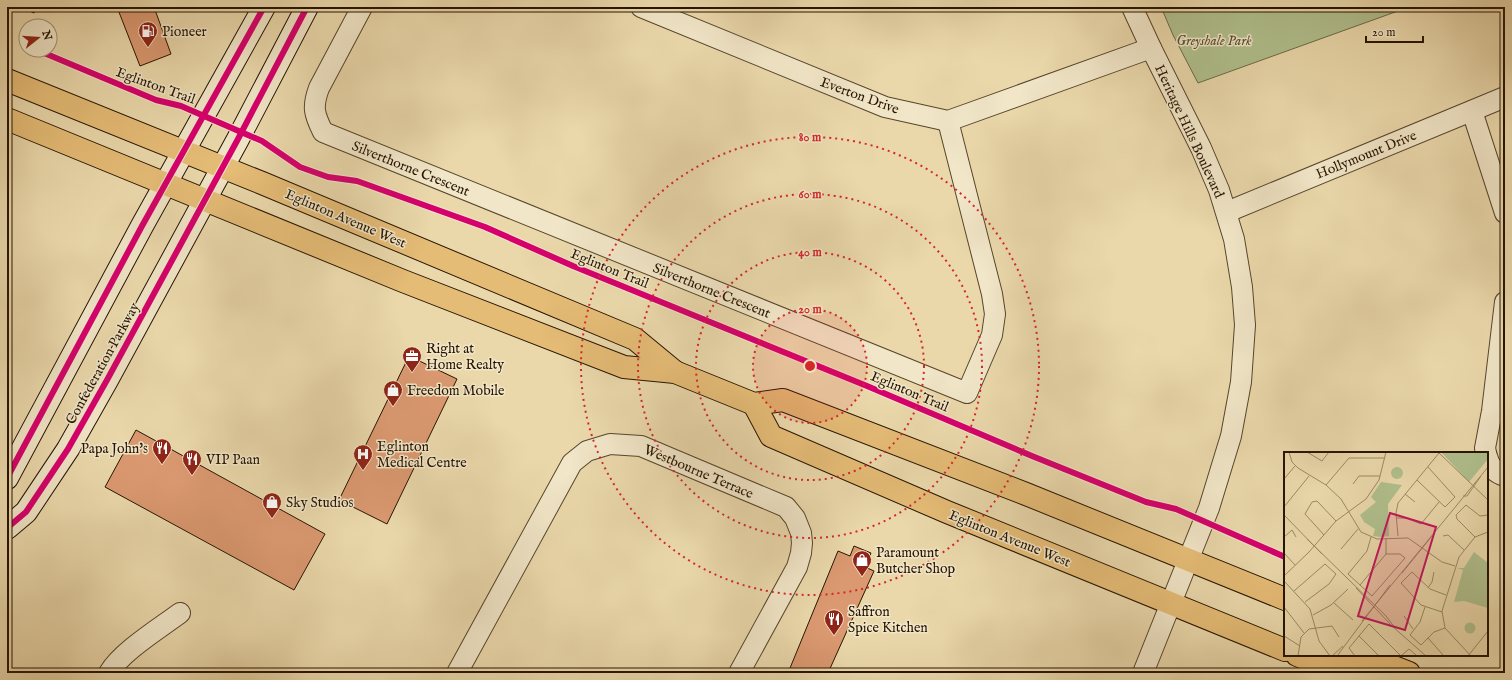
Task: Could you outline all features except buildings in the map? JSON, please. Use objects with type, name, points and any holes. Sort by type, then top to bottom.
[{"type":"main road","name":"Eglinton Avenue West","points":[[7,80],[223,167],[635,339],[675,372]]},
{"type":"main road","name":"Eglinton Avenue West","points":[[7,119],[403,281],[624,367],[675,372],[754,404],[783,400],[1026,494],[1284,599]]},
{"type":"main road","name":"Eglinton Avenue West","points":[[754,404],[771,436],[947,512],[1284,650]]},
{"type":"main road","points":[[1299,656],[1329,668],[1374,658],[1409,673]]},
{"type":"street","name":"Confederation Parkway","points":[[7,478],[184,151],[264,7]]},
{"type":"street","name":"Confederation Parkway","points":[[7,528],[26,512],[68,449],[223,167],[307,7]]},
{"type":"street","name":"Silverthorne Crescent","points":[[362,7],[319,88],[314,102],[316,119],[323,132],[967,393],[992,336],[995,314],[992,294],[948,121]]},
{"type":"street","name":"Everton Drive","points":[[641,7],[885,107],[948,121]]},
{"type":"street","name":"Heritage Hills Boulevard","points":[[1132,7],[1201,148],[1227,212],[1234,239],[1244,306],[1244,348],[1241,382],[1231,436],[1209,508],[1143,673]]},
{"type":"street","points":[[948,121],[1151,48]]},
{"type":"street","name":"Hollymount Drive","points":[[1227,212],[1505,97]]},
{"type":"street","points":[[1472,111],[1505,213]]},
{"type":"street","points":[[1486,452],[1485,448],[1492,411],[1505,302]]},
{"type":"street","name":"Westbourne Terrace","points":[[457,673],[572,463],[587,451],[610,444],[641,446],[786,507],[795,518],[801,533],[802,543],[797,566],[739,673]]},
{"type":"street","points":[[1488,462],[1498,474],[1505,476]]},
{"type":"street","points":[[109,673],[113,665],[180,613]]},
{"type":"green space","name":"Greyshale Park","points":[[1161,7],[1409,7],[1198,83],[1173,35]]},
{"type":"cycle path","points":[[7,478],[142,226],[264,7]]},
{"type":"cycle path","points":[[7,528],[26,512],[68,449],[238,139],[307,7]]},
{"type":"cycle path","name":"Eglinton Trail","points":[[56,58],[156,100],[181,106],[262,141],[300,167],[328,177],[357,181],[485,227],[573,266],[867,386],[1032,456],[1146,502],[1176,509],[1284,557]]},
{"type":"place","name":"Pioneer","points":[[148,48]]},
{"type":"place","name":"Right at Home Realty","points":[[412,373]]},
{"type":"place","name":"Freedom Mobile","points":[[393,407]]},
{"type":"place","name":"Papa John's","points":[[162,465]]},
{"type":"place","name":"Eglinton Medical Centre","points":[[363,471]]},
{"type":"place","name":"VIP Paan","points":[[192,476]]},
{"type":"place","name":"Sky Studios","points":[[272,519]]},
{"type":"place","name":"Paramount Butcher Shop","points":[[862,577]]},
{"type":"place","name":"Saffron Spice Kitchen","points":[[834,636]]}]
